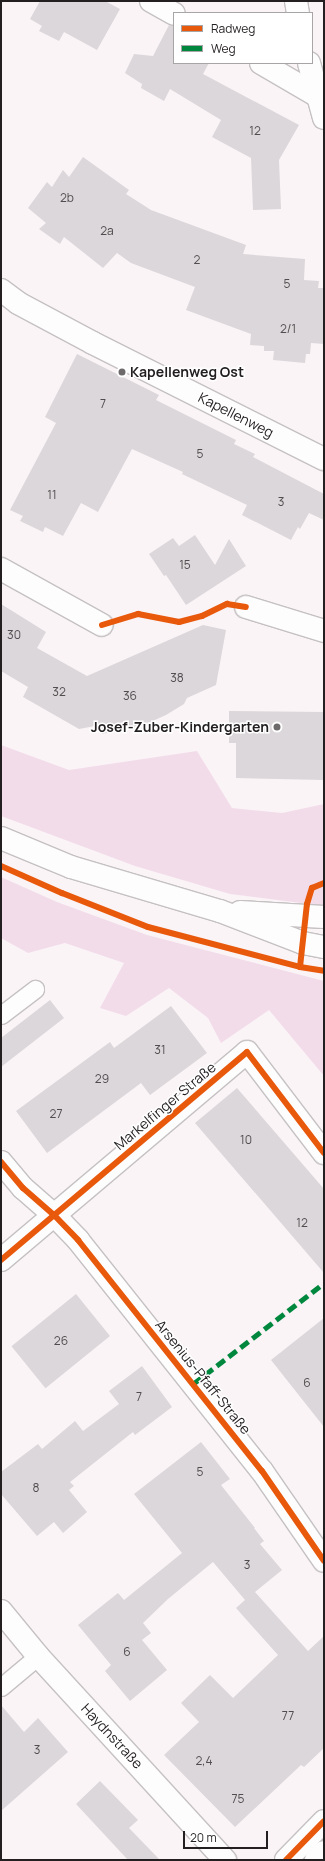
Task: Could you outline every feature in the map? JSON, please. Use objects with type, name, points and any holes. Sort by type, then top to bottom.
[{"type":"street","points":[[151,1],[173,13]]},
{"type":"street","points":[[296,1],[298,12]]},
{"type":"street","points":[[263,64],[320,95]]},
{"type":"street","points":[[309,64],[320,95],[324,118]]},
{"type":"street","name":"Kapellenweg","points":[[1,290],[18,304],[92,343],[324,459]]},
{"type":"street","points":[[1,569],[102,625]]},
{"type":"street","points":[[246,607],[324,631]]},
{"type":"street","points":[[1,838],[71,867],[220,911],[303,943],[324,947]]},
{"type":"street","points":[[220,911],[324,917]]},
{"type":"street","name":"Markelfinger Straße","points":[[1,1260],[247,1052],[324,1154]]},
{"type":"street","name":"Arsenius-Pfaff-Straße","points":[[1,1162],[23,1188],[54,1215],[78,1240],[262,1470],[324,1561]]},
{"type":"street","name":"Haydnstraße","points":[[1,1611],[38,1656],[225,1860]]},
{"type":"street","points":[[286,1860],[324,1822]]},
{"type":"street","points":[[316,1860],[324,1852]]},
{"type":"lane","points":[[1,1015],[35,989]]},
{"type":"lane","points":[[1,1687],[38,1656]]},
{"type":"shaded area","points":[[1,745],[69,770],[197,751],[232,808],[282,813],[324,804],[324,906],[230,894],[135,866],[1,816]]},
{"type":"shaded area","points":[[1,877],[57,902],[147,935],[324,981],[324,1076],[269,1010],[221,1043],[208,1018],[169,988],[126,1016],[100,1008],[124,963],[65,943],[28,953],[1,938]]},
{"type":"building","points":[[40,1],[105,1],[120,9],[97,50],[64,32],[59,41],[39,31],[42,26],[30,19]]},
{"type":"building","points":[[169,25],[173,26],[173,64],[208,64],[203,74],[299,125],[279,160],[281,209],[253,210],[251,158],[212,137],[221,120],[170,89],[164,101],[141,88],[142,84],[125,73],[134,54],[153,56]]},
{"type":"building","points":[[83,157],[129,190],[126,194],[151,210],[246,245],[243,254],[305,259],[304,280],[319,281],[318,288],[324,288],[324,344],[311,343],[310,354],[306,354],[305,363],[273,360],[274,351],[264,351],[264,346],[250,345],[251,334],[186,310],[195,287],[131,263],[117,253],[103,268],[64,237],[60,244],[39,229],[46,223],[28,208],[47,182],[52,187],[63,170],[69,177]]},
{"type":"building","points":[[77,354],[159,395],[156,400],[236,440],[234,444],[255,454],[253,457],[324,494],[324,520],[309,513],[300,529],[298,527],[291,540],[242,515],[247,505],[182,474],[183,472],[132,449],[98,512],[81,503],[63,536],[45,527],[43,532],[20,521],[23,516],[10,510],[56,423],[45,417]]},
{"type":"building","points":[[195,535],[215,565],[229,539],[246,566],[186,605],[166,575],[164,576],[149,554],[173,538],[179,546]]},
{"type":"building","points":[[1,604],[46,632],[37,648],[87,676],[203,625],[226,630],[216,685],[187,698],[184,704],[166,715],[146,724],[102,734],[100,725],[79,729],[23,697],[28,687],[1,671]]},
{"type":"building","name":"Josef-Zuber-Kindergarten","points":[[229,711],[324,712],[324,780],[236,778],[236,743],[229,743]]},
{"type":"building","points":[[50,1000],[64,1018],[1,1067],[1,1038]]},
{"type":"building","points":[[171,1006],[207,1053],[150,1095],[141,1083],[47,1153],[16,1111],[110,1042],[114,1048]]},
{"type":"building","points":[[237,1088],[324,1189],[324,1273],[195,1123]]},
{"type":"building","points":[[76,1294],[110,1336],[45,1388],[11,1346]]},
{"type":"building","points":[[324,1318],[324,1427],[271,1360]]},
{"type":"building","points":[[142,1366],[172,1407],[135,1435],[133,1432],[70,1482],[74,1486],[69,1490],[87,1512],[63,1533],[54,1522],[37,1536],[1,1494],[1,1472],[38,1444],[42,1449],[75,1421],[83,1431],[119,1404],[109,1391]]},
{"type":"building","points":[[201,1442],[230,1479],[221,1485],[264,1541],[260,1544],[282,1570],[255,1592],[308,1651],[324,1636],[324,1748],[304,1767],[301,1765],[235,1827],[164,1755],[199,1722],[181,1703],[210,1675],[233,1698],[278,1655],[236,1608],[245,1600],[213,1562],[168,1599],[143,1623],[151,1633],[142,1640],[167,1670],[130,1701],[105,1671],[111,1665],[78,1625],[118,1593],[124,1600],[182,1553],[134,1494]]},
{"type":"building","points":[[1,1705],[24,1732],[38,1718],[68,1752],[1,1811]]},
{"type":"building","points":[[100,1781],[138,1820],[129,1828],[160,1860],[128,1860],[76,1804]]},
{"type":"marked path","points":[[193,1384],[324,1283]]},
{"type":"cycle path","points":[[102,625],[138,614],[179,622],[202,616],[227,604],[246,607]]},
{"type":"cycle path","points":[[1,866],[62,893],[148,927],[300,967],[324,971]]},
{"type":"cycle path","points":[[300,967],[307,904],[312,888],[324,883]]},
{"type":"cycle path","points":[[1,1260],[247,1052],[324,1153]]},
{"type":"cycle path","points":[[1,1162],[23,1188],[54,1215],[78,1240],[262,1471],[324,1561]]},
{"type":"cycle path","points":[[286,1860],[324,1821]]},
{"type":"place","name":"Kapellenweg Ost","points":[[122,372]]},
{"type":"place","name":"Josef-Zuber-Kindergarten","points":[[277,727]]}]
